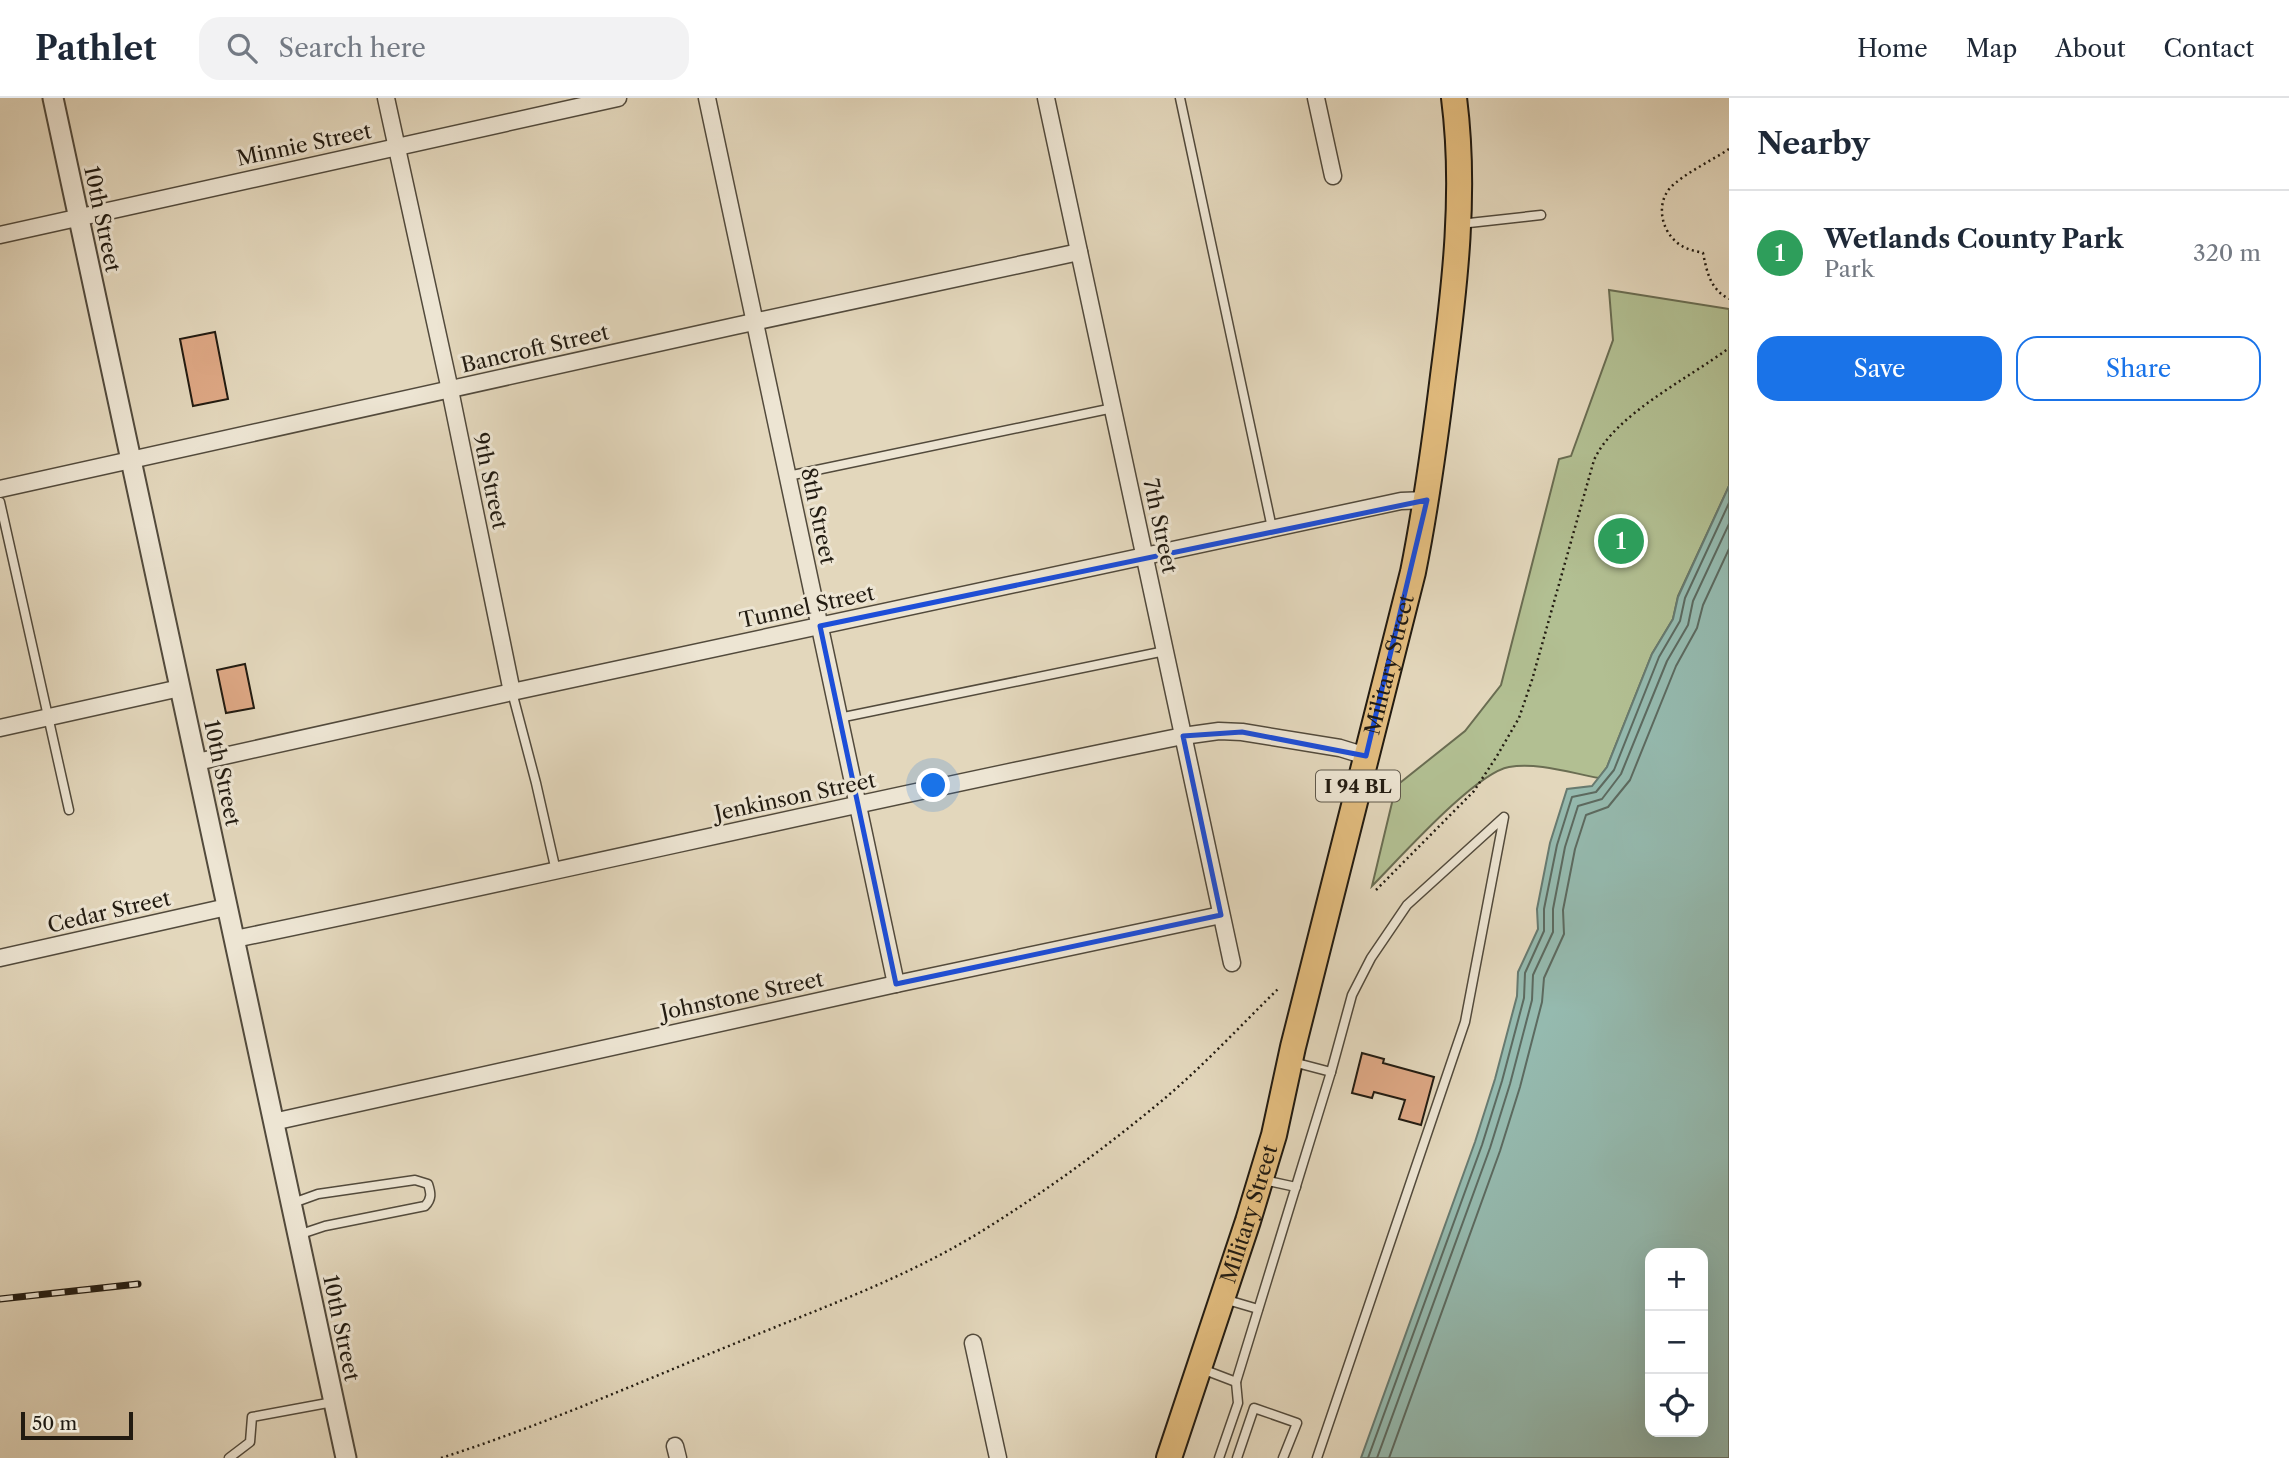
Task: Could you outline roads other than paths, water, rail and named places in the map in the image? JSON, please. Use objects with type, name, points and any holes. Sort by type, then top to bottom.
[{"type":"main road","name":"Military Street","points":[[1170,1458],[1274,1135],[1413,572],[1427,500],[1452,311],[1460,176],[1454,98]]},
{"type":"street","name":"10th Street","points":[[53,98],[346,1458]]},
{"type":"street","name":"9th Street","points":[[386,98],[512,692]]},
{"type":"street","name":"Minnie Street","points":[[0,236],[78,216],[618,98]]},
{"type":"street","name":"8th Street","points":[[707,98],[896,984]]},
{"type":"street","name":"7th Street","points":[[1046,98],[1232,963]]},
{"type":"street","points":[[1316,98],[1333,176]]},
{"type":"street","name":"Bancroft Street","points":[[0,489],[1079,252]]},
{"type":"street","name":"Tunnel Street","points":[[197,762],[1272,528],[1401,501],[1427,500]]},
{"type":"street","points":[[0,728],[180,688]]},
{"type":"street","name":"Jenkinson Street","points":[[234,939],[1183,736],[1219,731],[1241,732],[1340,748],[1366,756]]},
{"type":"street","name":"Cedar Street","points":[[0,958],[227,907]]},
{"type":"street","name":"Johnstone Street","points":[[272,1122],[1221,915]]},
{"type":"street","points":[[973,1343],[998,1458]]},
{"type":"lane","points":[[1180,98],[1272,528]]},
{"type":"lane","points":[[1457,224],[1541,215]]},
{"type":"lane","points":[[788,476],[1113,408]]},
{"type":"lane","points":[[0,502],[69,810]]},
{"type":"lane","points":[[839,718],[1165,651]]},
{"type":"lane","name":"9th Street","points":[[512,692],[556,872]]},
{"type":"lane","points":[[1219,1458],[1238,1403],[1236,1382],[1352,995],[1371,958],[1407,905],[1504,817],[1465,1021],[1317,1458]]},
{"type":"lane","points":[[1290,1062],[1331,1072]]},
{"type":"lane","points":[[290,1204],[318,1194],[415,1180],[428,1184],[431,1193],[425,1206],[325,1226],[298,1235]]},
{"type":"lane","points":[[1261,1180],[1296,1187]]},
{"type":"lane","points":[[1222,1299],[1258,1309]]},
{"type":"lane","points":[[1199,1368],[1236,1382]]},
{"type":"lane","points":[[229,1458],[250,1442],[252,1417],[333,1402]]},
{"type":"lane","points":[[1237,1458],[1254,1408],[1297,1423],[1283,1458]]},
{"type":"water","points":[[1729,486],[1729,1458],[1361,1458],[1475,1142],[1495,1079],[1517,996],[1518,972],[1538,929],[1537,909],[1550,843],[1567,789],[1592,786],[1607,767],[1652,654],[1673,619],[1678,597]]},
{"type":"railway","points":[[0,1299],[138,1284]]},
{"type":"place","name":"Wetlands County Park","points":[[1621,541]]}]
